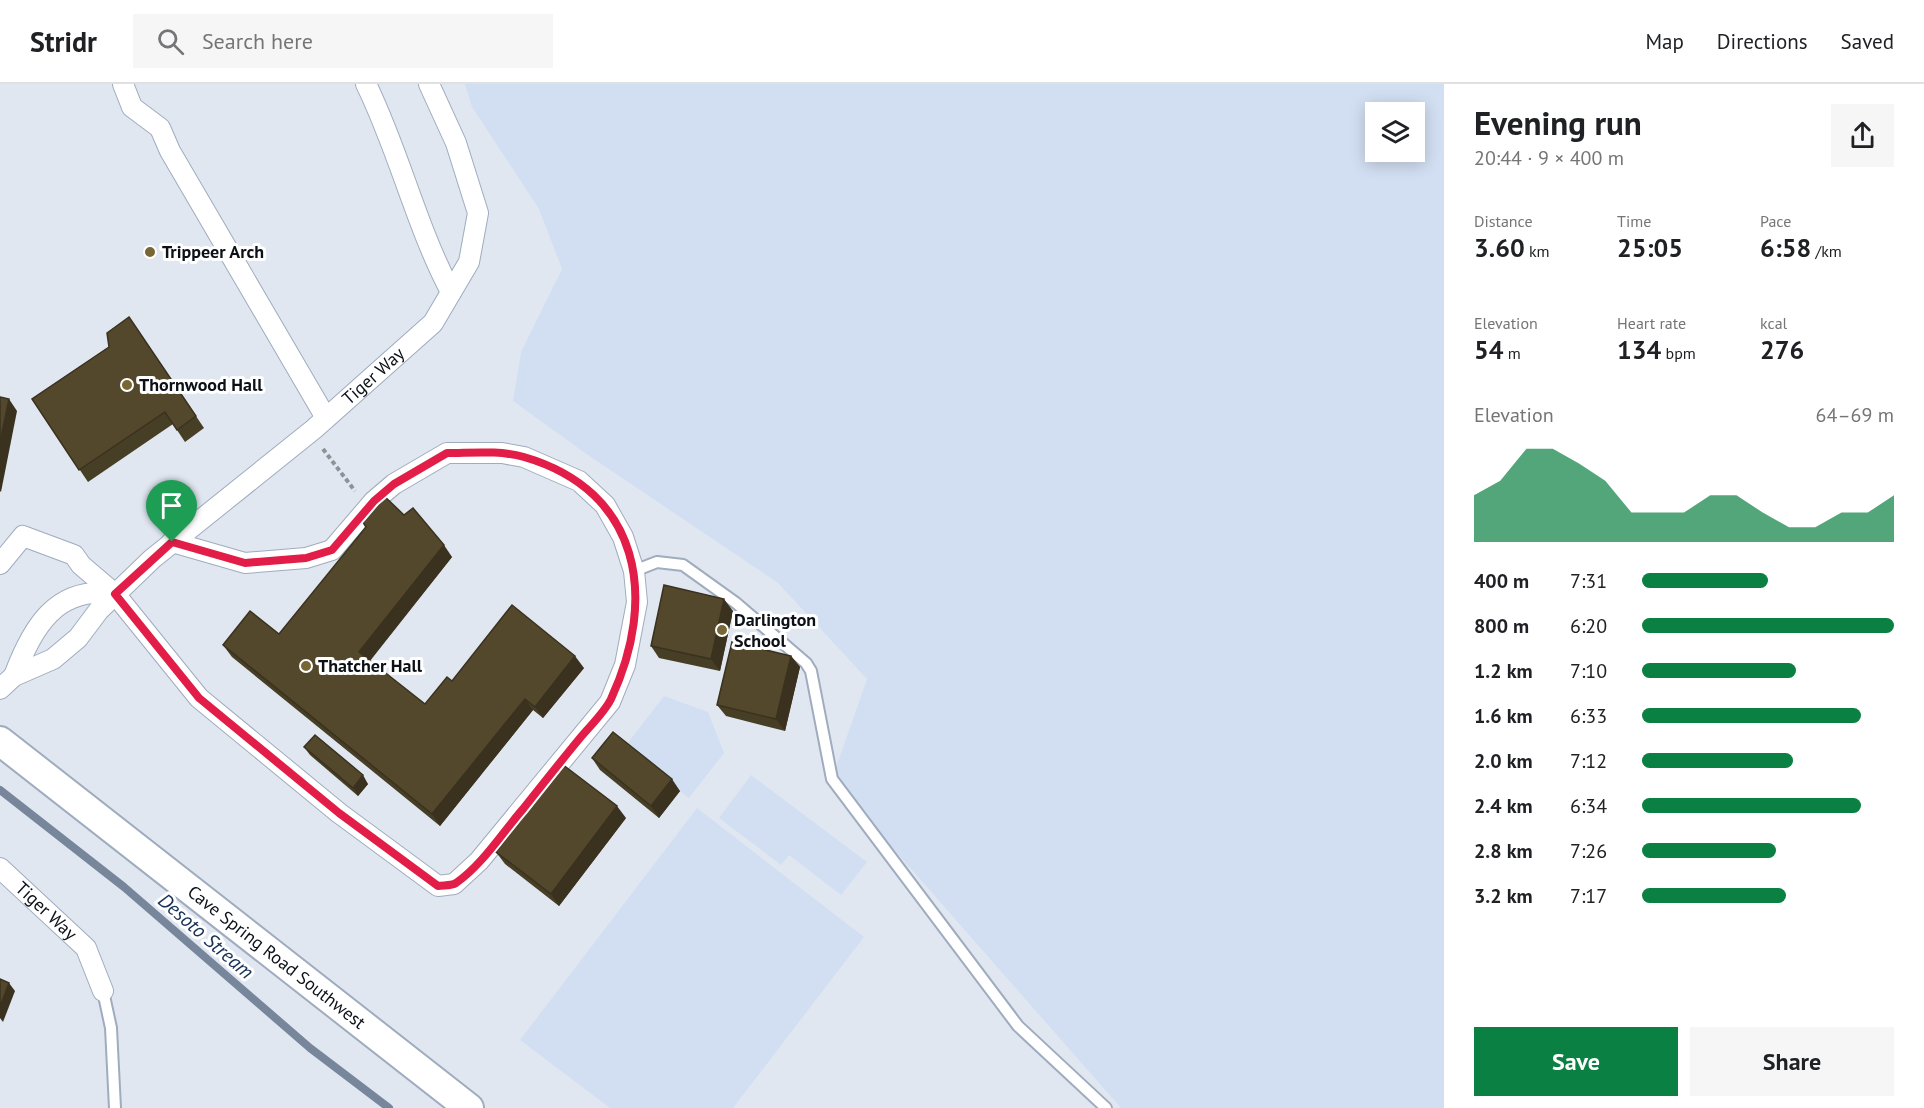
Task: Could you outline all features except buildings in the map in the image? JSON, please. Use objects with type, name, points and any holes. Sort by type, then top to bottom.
[{"type":"street","points":[[123,84],[132,107],[160,128],[170,151],[327,418]]},
{"type":"street","points":[[366,84],[389,131],[433,258],[451,292]]},
{"type":"street","name":"Tiger Way","points":[[7,683],[53,659],[78,639],[99,610],[172,542],[327,418],[433,323],[469,262],[478,213],[456,143],[429,84]]},
{"type":"street","points":[[0,564],[23,536],[74,555],[81,565],[115,594],[199,698],[339,813],[438,886],[454,884],[479,861],[610,702],[625,665],[637,602],[634,571],[623,537],[605,505],[579,481],[524,457],[502,453],[447,453],[394,484],[374,501],[332,550],[306,558],[245,563],[172,542]]},
{"type":"street","name":"Tiger Way","points":[[7,683],[32,632],[48,615],[72,597],[96,591],[115,594]]},
{"type":"street","name":"Cave Spring Road Southwest","points":[[0,741],[469,1108]]},
{"type":"street","name":"Tiger Way","points":[[0,868],[86,948],[103,991]]},
{"type":"lane","points":[[634,571],[657,562],[683,565],[736,603],[806,663],[811,671],[832,779],[1018,1026],[1106,1108]]},
{"type":"lane","points":[[103,991],[111,1028],[115,1108]]},
{"type":"path","points":[[319,444],[361,498]]},
{"type":"shaded area","name":"Darlington School","points":[[0,84],[1444,84],[1444,1108],[0,1108]]},
{"type":"shaded area","points":[[465,84],[1444,84],[1444,1108],[1121,1108],[832,779],[867,679],[778,583],[585,453],[513,401],[521,352],[562,269],[539,209],[472,107]]},
{"type":"shaded area","points":[[664,696],[708,712],[724,753],[689,798],[624,748]]},
{"type":"shaded area","points":[[751,775],[867,862],[841,895],[789,855],[781,865],[719,818]]},
{"type":"shaded area","points":[[697,808],[864,937],[733,1108],[610,1108],[520,1040]]},
{"type":"waterway","name":"Desoto Stream","points":[[0,790],[124,887],[310,1048],[389,1108]]},
{"type":"place","name":"Trippeer Arch","points":[[150,252]]},
{"type":"place","name":"Thornwood Hall","points":[[127,385]]},
{"type":"place","name":"Darlington School","points":[[722,630]]},
{"type":"place","name":"Thatcher Hall","points":[[306,666]]},
{"type":"route","points":[[447,453],[502,453],[524,457],[579,481],[605,505],[623,537],[634,571],[637,602],[625,665],[610,702],[479,861],[454,884],[438,886],[339,813],[199,698],[115,594],[172,542],[208,550],[245,563],[306,558],[332,550],[374,501],[394,484],[447,453]]}]
